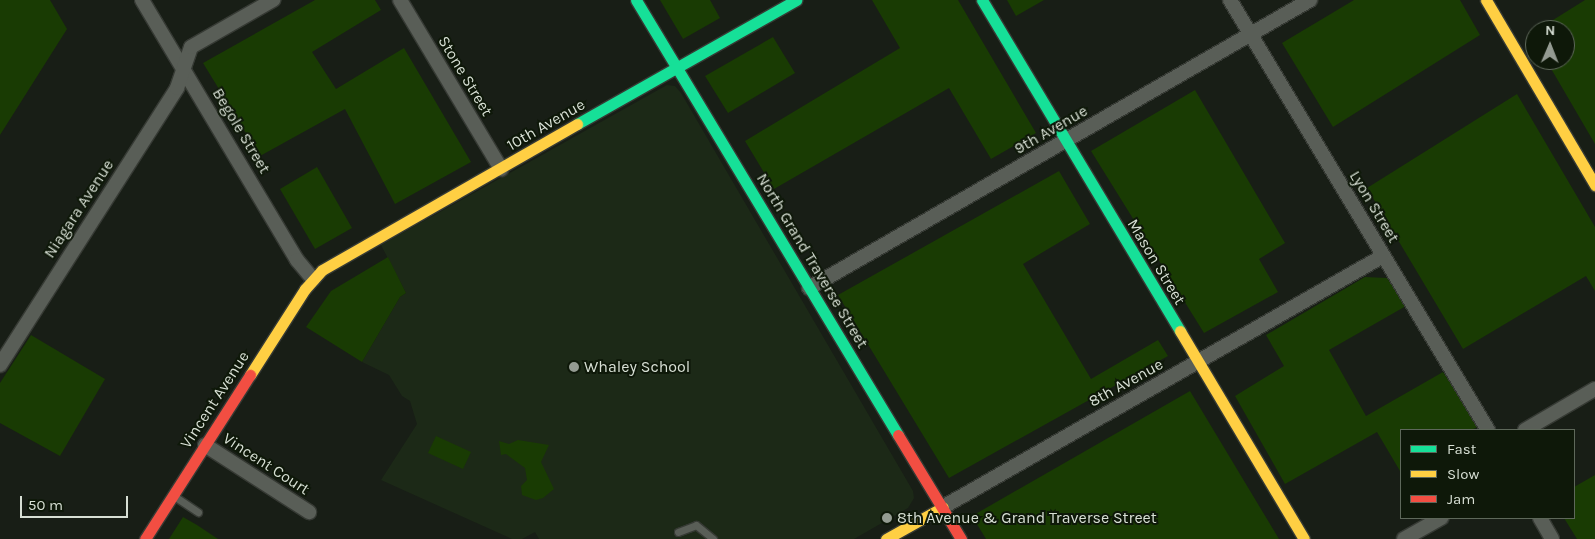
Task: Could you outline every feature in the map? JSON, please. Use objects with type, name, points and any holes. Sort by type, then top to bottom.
[{"type":"street","name":"Begole Street","points":[[142,0],[297,260],[312,279]]},
{"type":"street","name":"Niagara Avenue","points":[[0,365],[172,95],[194,44],[273,0]]},
{"type":"street","name":"Stone Street","points":[[400,0],[501,169]]},
{"type":"street","name":"North Grand Traverse Street","points":[[636,0],[961,539]]},
{"type":"street","name":"10th Avenue","points":[[312,279],[342,257],[501,169],[796,0]]},
{"type":"street","name":"Mason Street","points":[[982,0],[1304,539]]},
{"type":"street","name":"Lyon Street","points":[[1230,0],[1487,429]]},
{"type":"street","name":"9th Avenue","points":[[809,288],[1066,142],[1310,0]]},
{"type":"street","points":[[1486,0],[1595,185]]},
{"type":"street","name":"8th Avenue","points":[[886,539],[1383,256]]},
{"type":"street","name":"Vincent Avenue","points":[[145,539],[312,279]]},
{"type":"street","points":[[1527,429],[1595,389]]},
{"type":"street","name":"Vincent Court","points":[[205,445],[309,512]]},
{"type":"street","points":[[1404,539],[1439,519]]},
{"type":"street","points":[[1541,519],[1552,539]]},
{"type":"lane","points":[[173,495],[198,512]]},
{"type":"lane","points":[[678,532],[696,525],[713,539]]},
{"type":"shaded area","points":[[667,85],[675,86],[681,93],[913,491],[914,498],[908,508],[854,539],[539,539],[535,532],[522,539],[512,539],[381,480],[417,424],[410,401],[402,396],[389,375],[362,362],[400,297],[406,293],[381,245]]},
{"type":"green space","points":[[0,0],[50,0],[67,29],[0,135]]},
{"type":"green space","points":[[315,0],[375,0],[381,10],[312,52],[336,89],[404,48],[471,162],[395,204],[345,109],[260,156],[203,63]]},
{"type":"green space","points":[[660,0],[710,0],[720,18],[683,39]]},
{"type":"green space","points":[[872,0],[958,0],[1036,133],[991,159],[949,88],[774,189],[745,141],[900,48]]},
{"type":"green space","points":[[1007,0],[1044,0],[1016,16]]},
{"type":"green space","points":[[1354,0],[1460,0],[1480,35],[1333,127],[1282,43]]},
{"type":"green space","points":[[1585,0],[1595,0],[1595,144],[1552,70],[1575,70],[1575,20],[1553,20]]},
{"type":"green space","points":[[773,37],[795,73],[728,113],[705,76]]},
{"type":"green space","points":[[1195,90],[1285,243],[1259,259],[1278,292],[1204,333],[1091,151]]},
{"type":"green space","points":[[1517,94],[1595,227],[1595,291],[1586,276],[1463,349],[1367,188]]},
{"type":"green space","points":[[317,167],[352,228],[315,249],[280,189]]},
{"type":"green space","points":[[1059,171],[1090,224],[1023,264],[1091,379],[1158,340],[1168,356],[949,478],[838,295]]},
{"type":"green space","points":[[388,257],[406,293],[400,297],[362,362],[306,327],[331,291]]},
{"type":"green space","points":[[1365,277],[1387,278],[1406,306],[1329,350],[1366,416],[1443,372],[1480,426],[1473,429],[1400,429],[1400,471],[1377,432],[1285,484],[1235,396],[1284,366],[1266,335]]},
{"type":"green space","points":[[31,335],[105,379],[60,456],[0,423],[0,383]]},
{"type":"green space","points":[[1190,391],[1279,539],[986,539],[972,516]]},
{"type":"green space","points":[[436,436],[471,452],[463,469],[428,453]]},
{"type":"green space","points":[[518,440],[549,445],[541,462],[554,489],[543,498],[536,500],[522,495],[521,486],[527,480],[525,468],[506,454],[501,455],[499,441],[509,444]]},
{"type":"green space","points":[[1595,475],[1595,539],[1577,539],[1565,519],[1575,519],[1575,486]]},
{"type":"green space","points":[[183,517],[197,525],[218,539],[169,539]]},
{"type":"traffic: fast","points":[[636,0],[898,435]]},
{"type":"traffic: fast","points":[[577,124],[796,0]]},
{"type":"traffic: fast","points":[[982,0],[1180,331]]},
{"type":"traffic: slow","points":[[1486,0],[1595,185]]},
{"type":"traffic: slow","points":[[250,375],[305,289],[322,270],[577,124]]},
{"type":"traffic: slow","points":[[1180,331],[1304,539]]},
{"type":"traffic: slow","points":[[886,539],[943,507]]},
{"type":"traffic: jam","points":[[145,539],[250,375]]},
{"type":"traffic: jam","points":[[898,435],[961,539]]},
{"type":"place","name":"Whaley School","points":[[574,367]]},
{"type":"place","name":"8th Avenue & Grand Traverse Street","points":[[887,518]]}]
